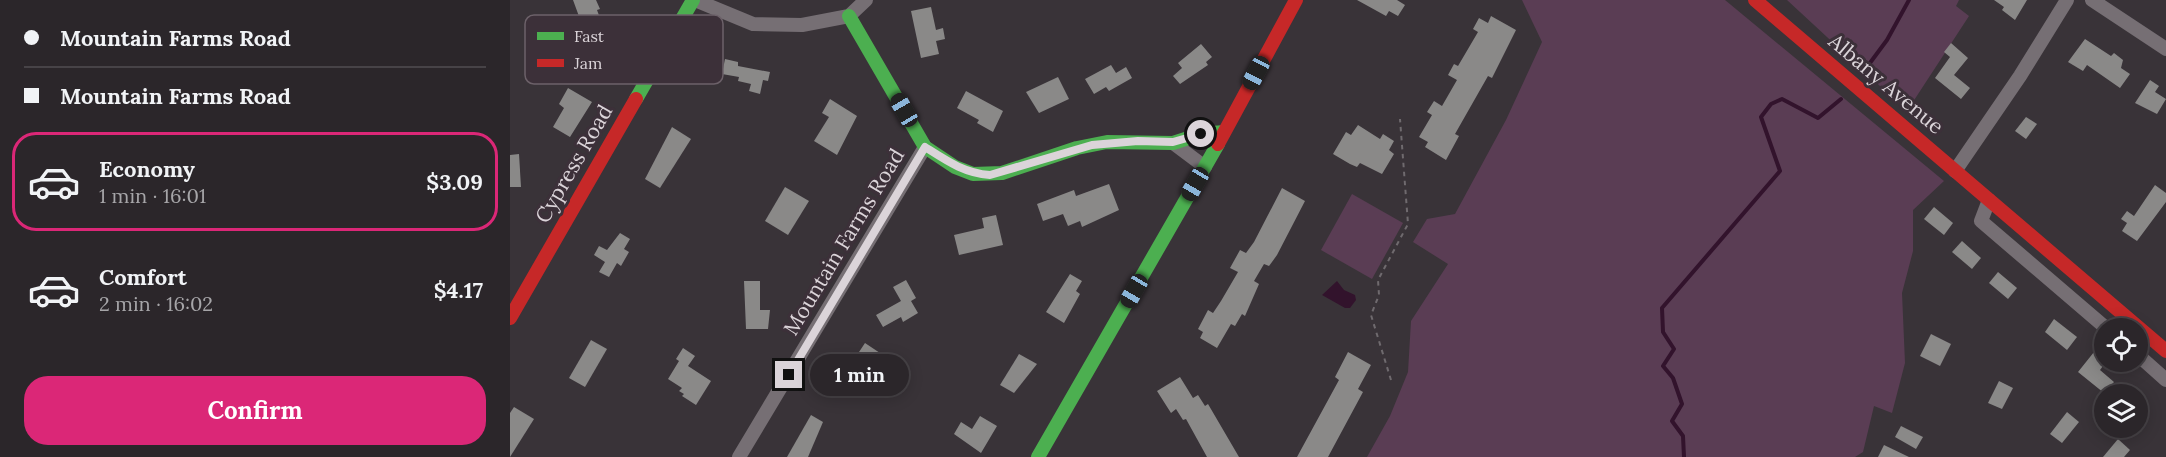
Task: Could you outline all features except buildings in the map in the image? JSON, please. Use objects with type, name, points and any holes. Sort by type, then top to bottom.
[{"type":"main road","name":"Cypress Road","points":[[685,15],[694,0]]},
{"type":"main road","points":[[1038,457],[1205,167],[1296,0]]},
{"type":"main road","name":"Albany Avenue","points":[[1755,0],[2166,351]]},
{"type":"main road","points":[[849,16],[925,147]]},
{"type":"main road","name":"Cypress Road","points":[[510,318],[645,84]]},
{"type":"main road","name":"Mountain Farms Road","points":[[925,147],[955,167],[973,174],[990,175],[1077,148],[1107,142],[1173,142],[1201,134],[1224,132]]},
{"type":"street","points":[[694,0],[753,24],[802,25],[849,16],[866,0]]},
{"type":"street","points":[[1956,171],[2020,76],[2067,0]]},
{"type":"street","points":[[2092,0],[2165,45]]},
{"type":"street","points":[[1173,142],[1205,167]]},
{"type":"street","name":"Mountain Farms Road","points":[[740,457],[925,147]]},
{"type":"street","points":[[1989,200],[1981,221],[2094,318]]},
{"type":"street","points":[[2148,364],[2166,380]]},
{"type":"path","points":[[1391,380],[1371,315],[1379,295],[1378,280],[1408,224],[1401,119]]},
{"type":"shaded area","points":[[1522,0],[1725,0],[1944,181],[1913,210],[1913,251],[1902,293],[1905,363],[1892,413],[1874,406],[1863,452],[1855,457],[1367,457],[1390,416],[1408,372],[1411,321],[1448,264],[1413,242],[1427,219],[1455,214],[1506,120],[1542,42]]},
{"type":"shaded area","points":[[1787,0],[1959,0],[1956,6],[1969,16],[1907,111]]},
{"type":"shaded area","points":[[1352,194],[1403,223],[1372,279],[1321,250]]},
{"type":"shaded area","points":[[1337,281],[1344,290],[1355,295],[1356,300],[1350,308],[1345,308],[1322,295]]},
{"type":"waterway","points":[[1864,71],[1887,40],[1909,0]]},
{"type":"waterway","points":[[1684,457],[1683,436],[1672,421],[1682,404],[1673,378],[1663,366],[1674,349],[1663,332],[1662,308],[1780,171],[1761,117],[1771,104],[1782,99],[1818,118],[1841,99]]},
{"type":"traffic: fast","points":[[684,15],[693,0]]},
{"type":"traffic: fast","points":[[849,16],[925,147],[955,167],[973,174],[1002,173],[1077,148],[1107,142],[1173,143],[1201,134],[1224,132]]},
{"type":"traffic: fast","points":[[636,99],[645,84]]},
{"type":"traffic: fast","points":[[1038,457],[1218,144]]},
{"type":"traffic: jam","points":[[1218,144],[1296,0]]},
{"type":"traffic: jam","points":[[1755,0],[2166,351]]},
{"type":"traffic: jam","points":[[510,318],[636,99]]},
{"type":"route","points":[[789,375],[925,147],[955,167],[973,174],[990,175],[1077,148],[1107,142],[1173,142],[1201,134]]}]
